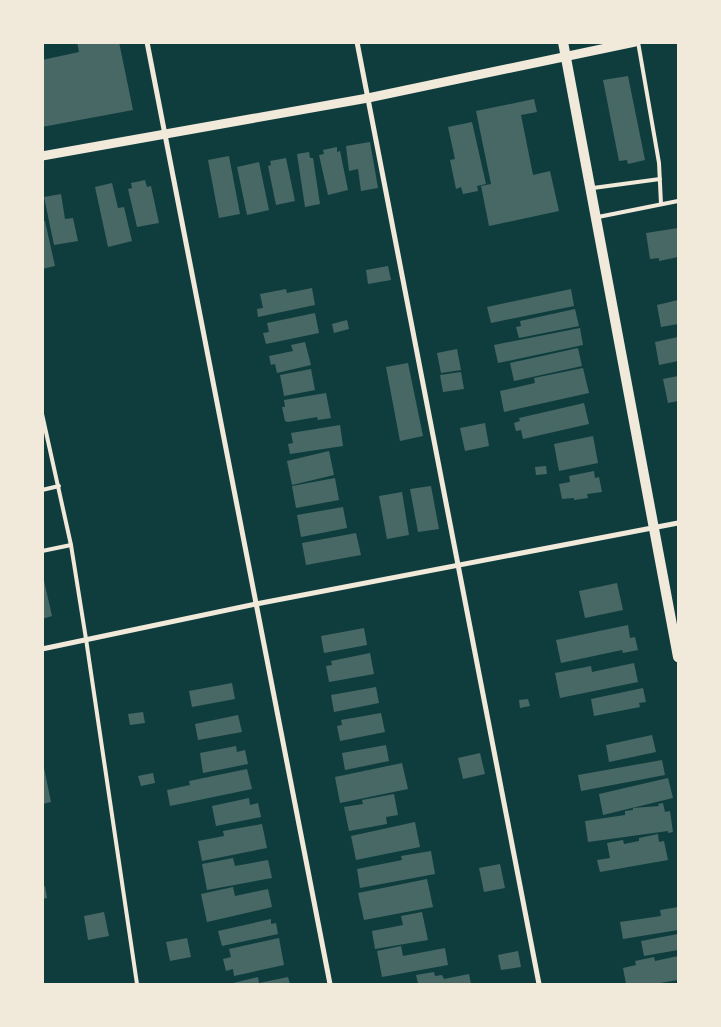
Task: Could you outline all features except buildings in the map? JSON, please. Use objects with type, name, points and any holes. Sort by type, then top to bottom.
[{"type":"main road","points":[[562,42],[678,657]]},
{"type":"street","points":[[147,42],[330,984]]},
{"type":"street","points":[[357,42],[539,984]]},
{"type":"street","points":[[42,156],[368,98],[637,42]]},
{"type":"street","points":[[42,649],[256,604],[678,523]]},
{"type":"lane","points":[[637,42],[658,155],[661,204]]},
{"type":"lane","points":[[590,188],[660,179]]},
{"type":"lane","points":[[596,217],[678,201]]},
{"type":"lane","points":[[42,414],[71,546],[137,984]]},
{"type":"lane","points":[[42,490],[59,486]]},
{"type":"lane","points":[[42,551],[71,546]]}]
